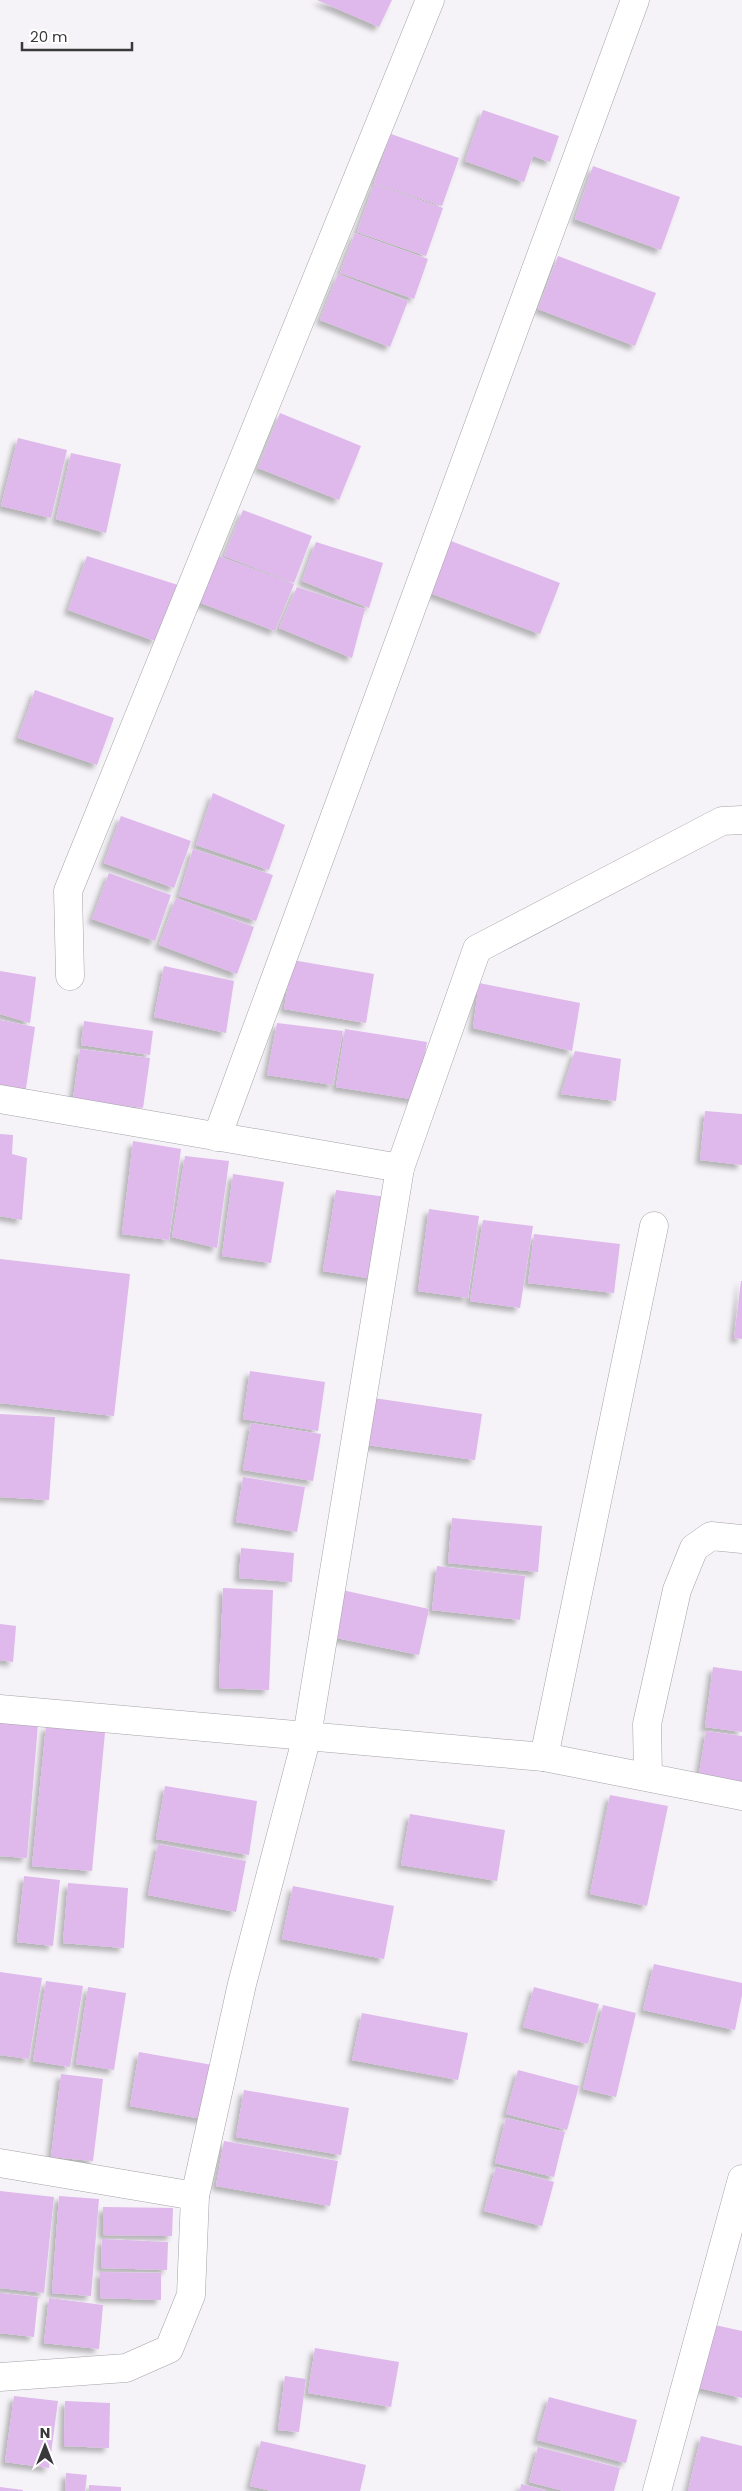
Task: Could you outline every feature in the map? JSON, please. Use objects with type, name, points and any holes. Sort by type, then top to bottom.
[{"type":"street","points":[[70,976],[68,891],[430,0]]},
{"type":"street","points":[[217,1137],[635,0]]},
{"type":"street","points":[[0,2377],[126,2368],[169,2349],[190,2295],[195,2196],[242,1984],[307,1736],[400,1168],[477,949],[722,821],[742,820]]},
{"type":"street","points":[[0,1099],[400,1168]]},
{"type":"street","points":[[544,1756],[654,1226]]},
{"type":"street","points":[[648,1777],[647,1724],[677,1590],[694,1548],[711,1536],[742,1539]]},
{"type":"street","points":[[0,1709],[544,1756],[742,1796]]},
{"type":"street","points":[[0,2163],[195,2196]]},
{"type":"street","points":[[657,2491],[742,2179]]},
{"type":"building","points":[[317,0],[392,0],[379,27]]},
{"type":"building","points":[[483,110],[559,136],[550,162],[533,156],[524,182],[465,161]]},
{"type":"building","points":[[391,134],[459,158],[442,206],[374,183]]},
{"type":"building","points":[[593,166],[680,197],[661,250],[575,219]]},
{"type":"building","points":[[374,184],[443,208],[426,256],[357,232]]},
{"type":"building","points":[[355,233],[428,259],[414,299],[340,273]]},
{"type":"building","points":[[558,256],[656,293],[635,346],[538,309]]},
{"type":"building","points":[[338,274],[408,301],[390,347],[320,320]]},
{"type":"building","points":[[280,413],[361,446],[339,500],[258,468]]},
{"type":"building","points":[[18,438],[67,450],[51,518],[1,506]]},
{"type":"building","points":[[71,453],[121,464],[106,533],[56,519]]},
{"type":"building","points":[[243,510],[312,536],[294,583],[224,556]]},
{"type":"building","points":[[451,541],[560,583],[540,634],[430,593]]},
{"type":"building","points":[[316,542],[383,563],[369,608],[302,581]]},
{"type":"building","points":[[216,555],[294,584],[275,631],[198,602]]},
{"type":"building","points":[[87,556],[178,585],[155,641],[68,610]]},
{"type":"building","points":[[297,587],[365,609],[352,658],[279,628]]},
{"type":"building","points":[[35,690],[114,718],[97,765],[18,738]]},
{"type":"building","points":[[213,793],[285,825],[269,870],[196,845]]},
{"type":"building","points":[[121,816],[191,841],[174,888],[104,863]]},
{"type":"building","points":[[193,849],[273,875],[256,921],[179,896]]},
{"type":"building","points":[[109,873],[171,895],[155,941],[92,919]]},
{"type":"building","points":[[176,898],[254,927],[237,974],[159,945]]},
{"type":"building","points":[[292,960],[374,974],[366,1023],[284,1009]]},
{"type":"building","points":[[164,966],[234,981],[226,1033],[154,1017]]},
{"type":"building","points":[[0,971],[36,977],[30,1023],[0,1014]]},
{"type":"building","points":[[479,983],[580,1003],[572,1051],[473,1028]]},
{"type":"building","points":[[0,1020],[35,1027],[25,1095],[0,1087]]},
{"type":"building","points":[[84,1021],[153,1031],[150,1055],[81,1045]]},
{"type":"building","points":[[277,1023],[343,1031],[333,1085],[267,1075]]},
{"type":"building","points":[[345,1029],[427,1042],[417,1100],[336,1087]]},
{"type":"building","points":[[80,1049],[150,1058],[143,1108],[73,1099]]},
{"type":"building","points":[[575,1051],[621,1059],[616,1101],[561,1094]]},
{"type":"building","points":[[705,1111],[742,1114],[742,1165],[700,1160]]},
{"type":"building","points":[[0,1134],[13,1135],[12,1154],[27,1158],[22,1220],[0,1216]]},
{"type":"building","points":[[133,1141],[181,1149],[169,1240],[122,1234]]},
{"type":"building","points":[[185,1156],[229,1161],[217,1248],[172,1237]]},
{"type":"building","points":[[233,1174],[284,1182],[271,1263],[222,1256]]},
{"type":"building","points":[[336,1190],[386,1197],[374,1279],[323,1271]]},
{"type":"building","points":[[429,1209],[479,1216],[468,1298],[418,1291]]},
{"type":"building","points":[[483,1220],[533,1226],[520,1308],[470,1301]]},
{"type":"building","points":[[534,1234],[620,1244],[614,1293],[528,1283]]},
{"type":"building","points":[[0,1259],[130,1274],[114,1416],[0,1403]]},
{"type":"building","points":[[742,1281],[742,1339],[734,1338]]},
{"type":"building","points":[[250,1371],[325,1382],[318,1431],[243,1419]]},
{"type":"building","points":[[367,1397],[482,1414],[475,1460],[360,1444]]},
{"type":"building","points":[[0,1414],[55,1417],[49,1500],[0,1497]]},
{"type":"building","points":[[251,1423],[321,1434],[313,1481],[243,1470]]},
{"type":"building","points":[[243,1477],[305,1487],[297,1532],[236,1522]]},
{"type":"building","points":[[452,1518],[542,1526],[538,1572],[448,1563]]},
{"type":"building","points":[[241,1548],[294,1553],[292,1582],[239,1578]]},
{"type":"building","points":[[437,1566],[525,1576],[520,1620],[432,1610]]},
{"type":"building","points":[[223,1588],[273,1590],[269,1690],[219,1688]]},
{"type":"building","points":[[342,1590],[429,1609],[419,1655],[332,1637]]},
{"type":"building","points":[[0,1624],[16,1626],[13,1662],[0,1660]]},
{"type":"building","points":[[713,1667],[742,1671],[742,1732],[705,1727]]},
{"type":"building","points":[[0,1721],[38,1724],[27,1858],[0,1856]]},
{"type":"building","points":[[46,1726],[105,1732],[92,1871],[32,1866]]},
{"type":"building","points":[[706,1731],[742,1736],[742,1784],[699,1774]]},
{"type":"building","points":[[165,1786],[257,1801],[249,1855],[156,1839]]},
{"type":"building","points":[[610,1795],[668,1806],[647,1906],[590,1894]]},
{"type":"building","points":[[410,1814],[505,1830],[497,1881],[401,1865]]},
{"type":"building","points":[[158,1844],[246,1861],[236,1912],[148,1895]]},
{"type":"building","points":[[24,1876],[60,1880],[53,1946],[17,1942]]},
{"type":"building","points":[[68,1883],[128,1888],[124,1948],[63,1943]]},
{"type":"building","points":[[293,1886],[394,1906],[384,1959],[282,1939]]},
{"type":"building","points":[[654,1964],[742,1983],[742,1995],[735,2030],[643,2010]]},
{"type":"building","points":[[0,1972],[42,1978],[29,2059],[0,2055]]},
{"type":"building","points":[[46,1981],[83,1986],[70,2067],[33,2061]]},
{"type":"building","points":[[88,1987],[126,1993],[114,2070],[76,2064]]},
{"type":"building","points":[[534,1987],[599,2004],[588,2044],[523,2027]]},
{"type":"building","points":[[603,2005],[636,2013],[616,2097],[583,2089]]},
{"type":"building","points":[[362,2013],[468,2033],[458,2080],[352,2060]]},
{"type":"building","points":[[139,2052],[218,2066],[208,2120],[130,2106]]},
{"type":"building","points":[[518,2070],[579,2086],[567,2130],[506,2114]]},
{"type":"building","points":[[61,2074],[103,2079],[93,2161],[51,2157]]},
{"type":"building","points":[[244,2090],[349,2108],[341,2155],[236,2137]]},
{"type":"building","points":[[506,2118],[565,2132],[554,2177],[495,2163]]},
{"type":"building","points":[[224,2141],[338,2161],[330,2206],[216,2186]]},
{"type":"building","points":[[496,2167],[554,2182],[542,2226],[484,2211]]},
{"type":"building","points":[[0,2191],[54,2197],[44,2293],[0,2288]]},
{"type":"building","points":[[59,2196],[99,2199],[91,2296],[52,2293]]},
{"type":"building","points":[[103,2207],[173,2208],[172,2236],[103,2235]]},
{"type":"building","points":[[102,2239],[168,2242],[167,2270],[101,2268]]},
{"type":"building","points":[[100,2272],[161,2273],[161,2300],[100,2298]]},
{"type":"building","points":[[0,2293],[38,2297],[34,2337],[0,2333]]},
{"type":"building","points":[[49,2298],[103,2305],[99,2349],[44,2343]]},
{"type":"building","points":[[706,2323],[742,2331],[742,2398],[691,2386]]},
{"type":"building","points":[[315,2348],[399,2362],[391,2407],[308,2393]]},
{"type":"building","points":[[285,2376],[306,2379],[299,2432],[278,2430]]},
{"type":"building","points":[[14,2396],[58,2401],[49,2468],[5,2462]]},
{"type":"building","points":[[549,2397],[637,2420],[626,2463],[537,2440]]},
{"type":"building","points":[[65,2401],[110,2403],[109,2448],[64,2446]]},
{"type":"building","points":[[701,2436],[742,2446],[742,2491],[688,2491]]},
{"type":"building","points":[[261,2441],[366,2465],[360,2491],[272,2491],[250,2486]]},
{"type":"building","points":[[538,2447],[620,2468],[614,2491],[564,2491],[529,2482]]},
{"type":"building","points":[[66,2473],[87,2475],[85,2491],[65,2491]]},
{"type":"building","points":[[521,2484],[545,2490],[545,2491],[520,2491]]},
{"type":"building","points":[[89,2485],[121,2487],[121,2491],[89,2491]]},
{"type":"building","points":[[0,2487],[23,2490],[23,2491],[0,2491]]}]
